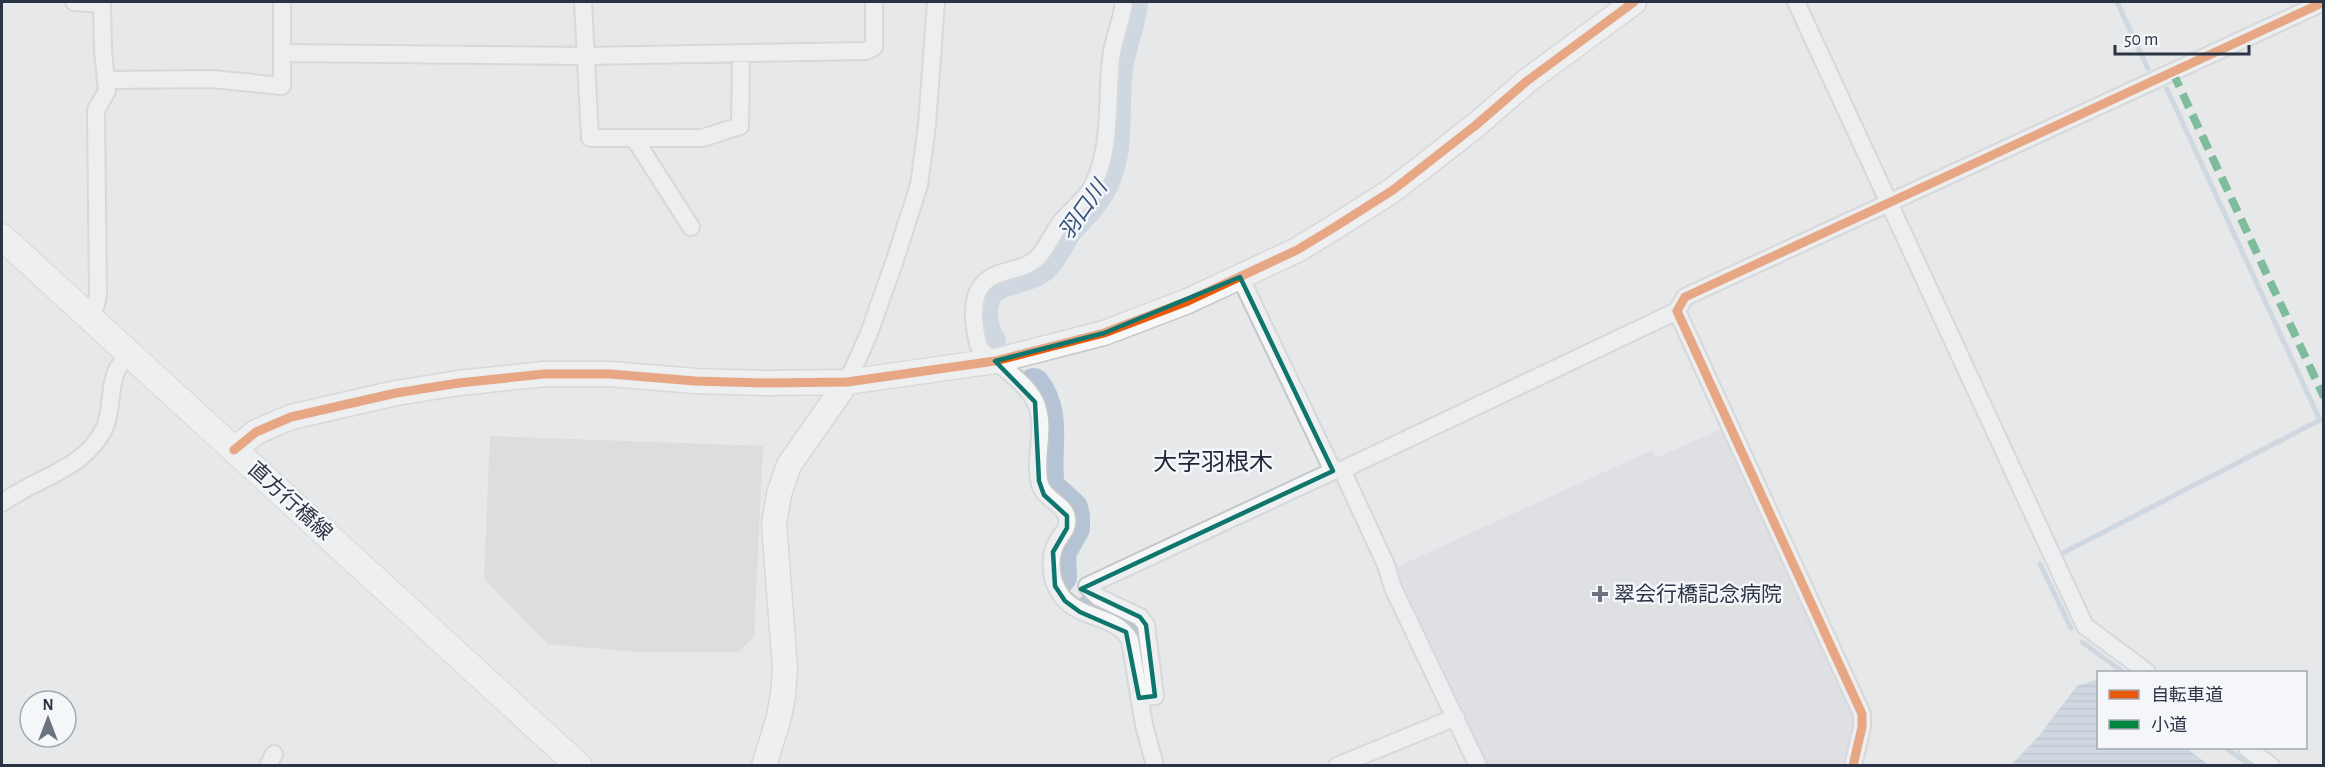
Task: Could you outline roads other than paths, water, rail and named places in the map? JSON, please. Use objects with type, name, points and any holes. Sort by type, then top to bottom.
[{"type":"main road","name":"直方行橋線","points":[[2,237],[579,765]]},
{"type":"street","points":[[74,2],[102,3],[103,51],[107,80],[107,91],[96,110],[98,294],[96,305],[87,316]]},
{"type":"street","points":[[107,80],[212,79],[282,86],[282,2]]},
{"type":"street","points":[[583,2],[590,138],[702,138],[740,126],[741,53]]},
{"type":"street","points":[[283,53],[585,56],[866,51],[874,47],[874,2]]},
{"type":"street","points":[[764,765],[779,717],[784,686],[774,524],[779,494],[789,465],[847,382],[872,325],[919,185],[927,125],[936,2]]},
{"type":"street","points":[[1124,2],[1111,56],[1104,149],[1100,171],[1088,194],[1062,222],[1039,257],[1028,265],[991,278],[980,287],[976,298],[975,328],[981,350],[1026,389],[1035,402],[1039,423],[1039,481],[1044,495],[1068,516],[1067,528],[1053,552],[1052,574],[1055,586],[1065,601],[1080,612],[1115,625],[1126,632],[1130,640],[1139,698],[1155,765]]},
{"type":"street","points":[[234,450],[256,432],[291,417],[396,393],[544,374],[610,374],[695,381],[847,382],[995,361],[1104,333],[1188,302],[1297,250],[1393,190],[1476,125],[1527,81],[1634,2]]},
{"type":"street","points":[[1796,2],[2085,626],[2147,671]]},
{"type":"street","points":[[1139,698],[1155,696],[1146,625],[1140,617],[1098,597],[1087,586],[1677,311],[1685,297],[2324,2]]},
{"type":"street","points":[[634,138],[691,227]]},
{"type":"street","points":[[1240,277],[1386,565],[1398,598],[1478,765]]},
{"type":"street","points":[[1677,311],[1862,714],[1862,727],[1853,765]]},
{"type":"street","points":[[2,503],[15,493],[76,464],[96,444],[106,424],[116,372],[129,353]]},
{"type":"street","points":[[1337,765],[1456,717]]},
{"type":"street","points":[[2250,749],[2271,765]]},
{"type":"water","points":[[2097,681],[2097,749],[2187,749],[2209,765],[2011,765],[2038,737],[2077,686]]},
{"type":"waterway","name":"羽口川","points":[[990,342],[982,320],[982,304],[989,290],[1001,282],[1037,270],[1042,266],[1102,185],[1112,154],[1117,68],[1132,2]]},
{"type":"waterway","points":[[2117,2],[2148,69]]},
{"type":"waterway","points":[[2063,553],[2320,420],[2167,89]]},
{"type":"waterway","name":"羽口川","points":[[1034,384],[1046,408],[1048,421],[1049,487],[1072,508],[1074,516],[1074,528],[1060,553],[1061,577]]},
{"type":"waterway","points":[[2040,564],[2071,628]]},
{"type":"waterway","name":"羽口川","points":[[1092,609],[1118,619],[1135,631],[1138,637],[1143,679]]},
{"type":"waterway","points":[[2082,642],[2122,671]]},
{"type":"waterway","points":[[2227,749],[2251,766]]},
{"type":"place","name":"翠会行橋記念病院","points":[[1600,594]]},
{"type":"district","name":"大字羽根木","points":[[1213,463]]}]
